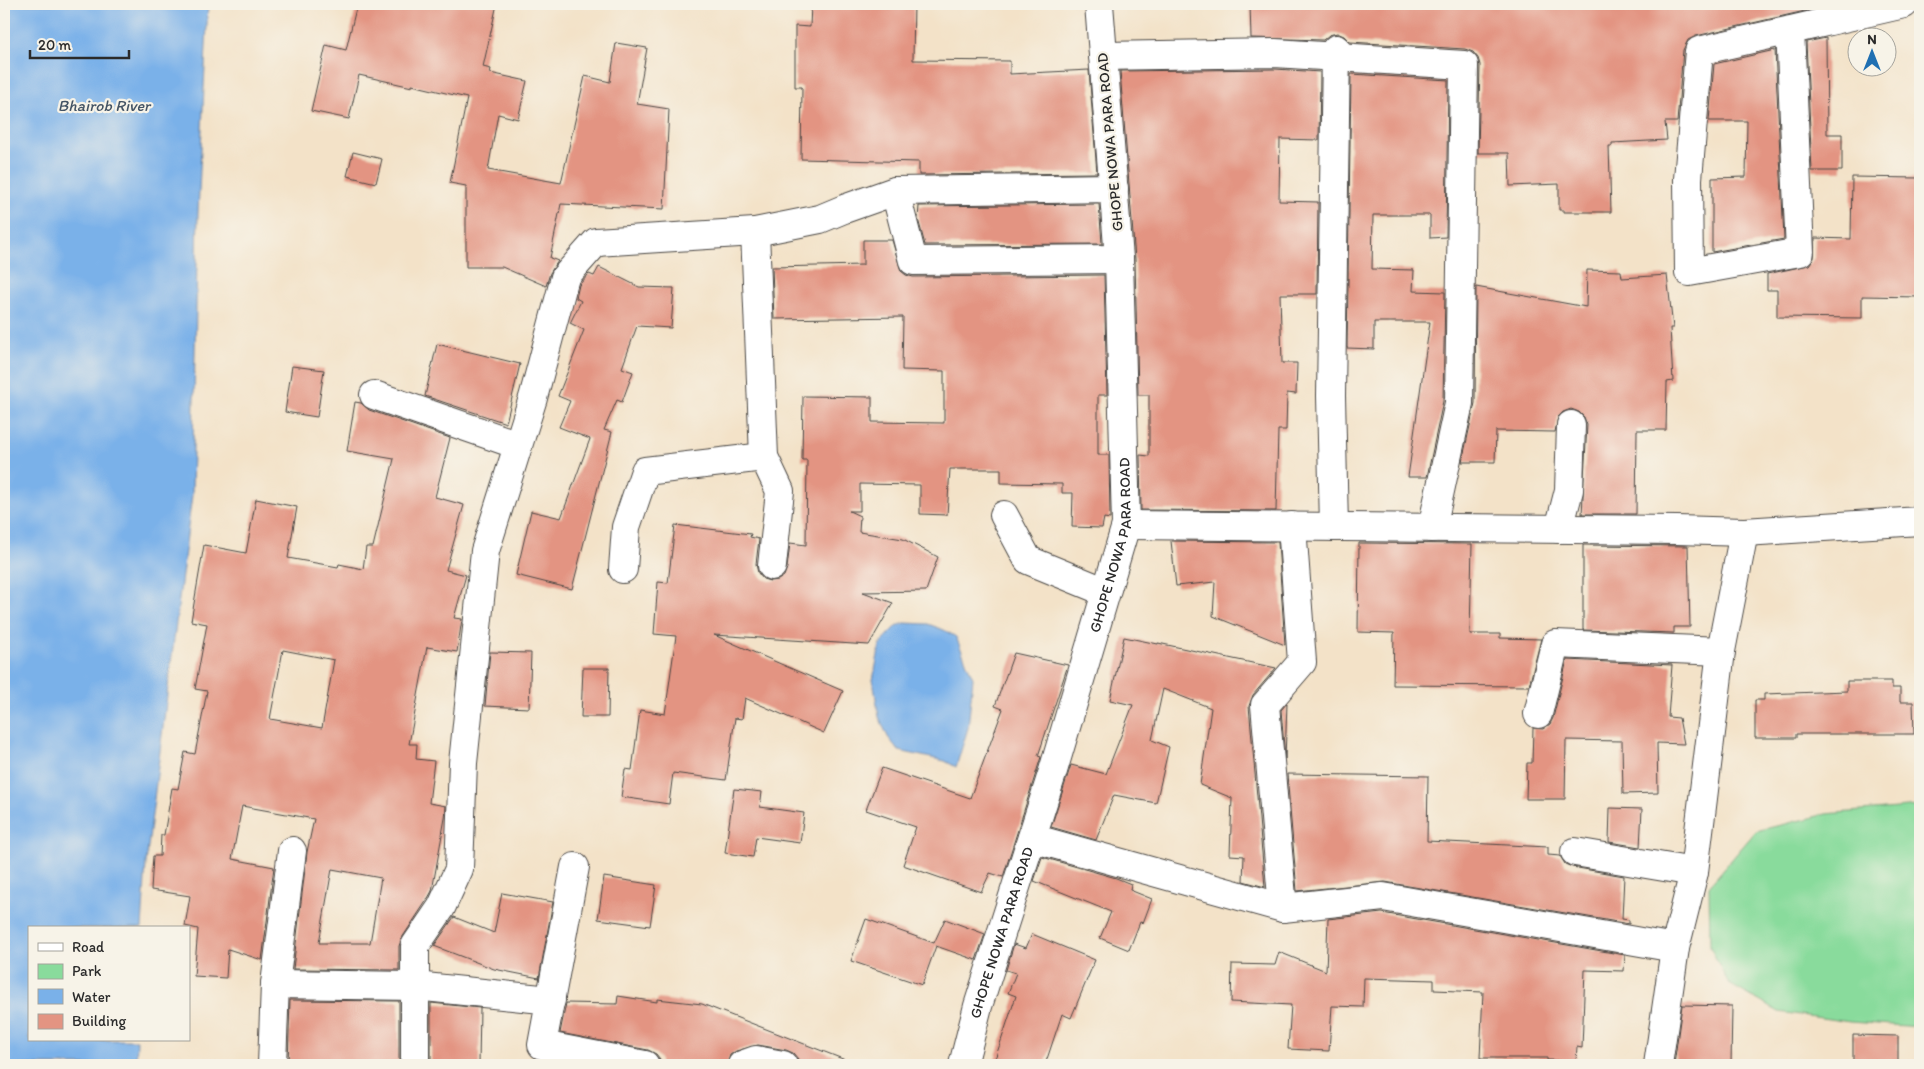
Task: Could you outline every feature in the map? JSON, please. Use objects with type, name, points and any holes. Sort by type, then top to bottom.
[{"type":"street","name":"GHOPE NOWA PARA ROAD","points":[[963,1065],[978,1006],[1032,838],[1126,525],[1120,258],[1099,4]]},
{"type":"street","points":[[1790,30],[1800,252],[1689,272],[1688,179],[1699,51],[1790,30],[1904,4]]},
{"type":"street","points":[[1914,4],[1920,13]]},
{"type":"street","points":[[1334,527],[1331,396],[1336,49]]},
{"type":"street","points":[[1103,56],[1275,53],[1464,65],[1459,403],[1432,528]]},
{"type":"street","points":[[415,1065],[415,946],[441,908],[458,869],[463,763],[486,551],[533,398],[565,277],[596,242],[755,232],[820,219],[895,191],[1114,188]]},
{"type":"street","points":[[895,191],[913,261],[1120,258]]},
{"type":"street","points":[[755,232],[764,457],[780,491],[772,566]]},
{"type":"street","points":[[374,395],[518,444]]},
{"type":"street","points":[[1559,529],[1569,490],[1571,425]]},
{"type":"street","points":[[623,568],[626,527],[645,471],[764,457]]},
{"type":"street","points":[[1004,515],[1028,560],[1106,592]]},
{"type":"street","points":[[1126,525],[1744,532],[1920,521]]},
{"type":"street","points":[[1283,908],[1265,705],[1302,662],[1292,526]]},
{"type":"street","points":[[1658,1065],[1675,948],[1694,872],[1721,651],[1744,532]]},
{"type":"street","points":[[1538,714],[1555,644],[1721,651]]},
{"type":"street","points":[[1032,838],[1283,908],[1383,897],[1675,948]]},
{"type":"street","points":[[272,1065],[275,984],[292,850]]},
{"type":"street","points":[[1576,852],[1694,872]]},
{"type":"street","points":[[575,867],[542,1045],[645,1065]]},
{"type":"street","points":[[275,984],[415,986],[551,1000]]},
{"type":"street","points":[[742,1065],[756,1060],[783,1065]]},
{"type":"green space","points":[[1920,806],[1920,1027],[1850,1022],[1779,1012],[1729,984],[1710,947],[1709,886],[1756,831],[1826,814]]},
{"type":"water","name":"Bhairob River","points":[[4,4],[208,4],[198,212],[192,495],[146,863],[142,926],[28,926],[28,1042],[137,1042],[136,1065],[4,1065]]},
{"type":"water","points":[[904,623],[928,624],[956,637],[973,678],[968,728],[956,767],[945,761],[899,751],[888,737],[879,717],[873,680],[880,645],[894,628]]},
{"type":"building","points":[[357,4],[497,4],[483,67],[491,69],[490,73],[527,81],[518,119],[498,114],[488,170],[561,183],[585,76],[610,82],[616,43],[647,48],[637,104],[669,109],[664,209],[561,204],[550,258],[558,261],[550,273],[546,286],[502,267],[466,267],[466,186],[450,183],[467,98],[359,75],[349,119],[311,111],[326,45],[346,50]]},
{"type":"building","points":[[811,4],[914,4],[913,60],[1010,61],[1010,74],[1089,70],[1097,173],[919,175],[919,162],[801,159],[802,87],[795,87],[795,26],[810,27]]},
{"type":"building","points":[[1250,4],[1817,4],[1818,8],[1696,36],[1688,40],[1683,50],[1677,122],[1665,122],[1667,140],[1612,143],[1612,146],[1609,146],[1611,212],[1564,212],[1564,210],[1559,210],[1559,184],[1510,186],[1509,153],[1478,153],[1480,65],[1478,58],[1473,52],[1465,49],[1350,42],[1344,36],[1337,33],[1329,35],[1323,40],[1251,38]]},
{"type":"building","points":[[1826,38],[1827,134],[1842,134],[1842,171],[1812,171],[1806,42]]},
{"type":"building","points":[[1775,50],[1784,239],[1712,252],[1712,178],[1746,177],[1747,121],[1709,121],[1714,64]]},
{"type":"building","points":[[1275,69],[1320,72],[1319,140],[1280,139],[1279,201],[1318,202],[1317,294],[1280,294],[1282,363],[1297,363],[1296,394],[1287,393],[1286,430],[1278,430],[1276,511],[1141,510],[1140,455],[1149,456],[1149,395],[1138,395],[1135,259],[1120,71]]},
{"type":"building","points":[[1351,74],[1448,80],[1446,237],[1430,238],[1430,215],[1373,215],[1372,269],[1414,270],[1413,291],[1445,292],[1443,401],[1427,477],[1408,477],[1430,322],[1374,322],[1374,349],[1347,348]]},
{"type":"building","points":[[353,152],[382,159],[376,183],[347,176]]},
{"type":"building","points":[[1852,177],[1919,178],[1920,297],[1862,296],[1862,318],[1777,317],[1777,290],[1767,290],[1767,274],[1809,265],[1814,258],[1815,238],[1851,239]]},
{"type":"building","points":[[1099,204],[1102,244],[925,245],[918,219],[919,206]]},
{"type":"building","points":[[863,240],[892,240],[901,271],[913,277],[1104,275],[1107,395],[1098,395],[1098,455],[1109,455],[1110,519],[1104,518],[1102,528],[1072,527],[1073,493],[1062,493],[1062,484],[1001,483],[1001,469],[950,469],[947,515],[920,514],[920,485],[860,484],[860,511],[849,511],[860,516],[859,532],[903,539],[938,557],[926,591],[863,592],[893,603],[869,645],[714,635],[843,691],[824,733],[745,698],[742,719],[735,718],[726,780],[673,773],[669,804],[621,797],[625,769],[632,770],[640,710],[665,714],[676,636],[654,634],[658,582],[668,583],[675,525],[751,534],[750,537],[759,539],[756,564],[758,573],[763,579],[770,581],[778,580],[784,576],[787,568],[790,543],[806,545],[807,460],[802,460],[803,396],[872,397],[872,422],[944,423],[944,371],[902,370],[903,317],[774,319],[772,267],[863,265]]},
{"type":"building","points":[[599,267],[639,287],[674,288],[671,328],[637,326],[622,368],[633,372],[622,402],[617,400],[604,430],[612,432],[572,589],[516,575],[531,511],[561,518],[590,439],[559,427],[570,401],[558,396],[584,330],[570,323],[581,301],[576,298],[579,285],[589,274],[594,276]]},
{"type":"building","points":[[1587,270],[1621,271],[1622,278],[1667,275],[1673,328],[1670,328],[1673,381],[1667,382],[1666,430],[1637,430],[1636,514],[1582,514],[1587,425],[1584,417],[1579,412],[1571,409],[1563,412],[1558,417],[1555,432],[1496,431],[1495,462],[1462,462],[1475,403],[1476,287],[1586,307]]},
{"type":"building","points":[[437,344],[520,364],[506,423],[425,396]]},
{"type":"building","points":[[292,366],[324,370],[317,417],[285,412]]},
{"type":"building","points":[[355,402],[361,403],[369,410],[450,438],[435,497],[464,505],[446,570],[466,575],[454,618],[462,619],[457,652],[427,647],[409,744],[417,744],[416,759],[434,761],[429,803],[446,806],[432,891],[402,938],[399,946],[399,970],[293,969],[307,852],[314,819],[242,806],[232,859],[274,867],[262,960],[228,949],[226,978],[194,976],[198,929],[185,926],[190,896],[151,890],[153,856],[160,856],[161,835],[164,835],[172,788],[178,789],[185,752],[195,754],[207,691],[195,689],[207,624],[191,621],[204,545],[246,553],[256,499],[297,507],[288,558],[338,567],[339,564],[363,569],[366,547],[373,547],[394,459],[347,451]],"holes":[[[283,650],[334,660],[322,728],[270,719]],[[332,869],[381,878],[370,943],[319,943]]]},
{"type":"building","points":[[1171,541],[1278,542],[1285,645],[1213,616],[1215,582],[1176,586]]},
{"type":"building","points":[[1359,543],[1472,544],[1470,634],[1500,634],[1500,638],[1541,639],[1529,686],[1393,685],[1394,633],[1358,632]]},
{"type":"building","points":[[1583,545],[1688,546],[1690,627],[1674,627],[1674,633],[1583,630]]},
{"type":"building","points":[[1124,637],[1276,668],[1253,695],[1249,706],[1265,887],[1243,881],[1244,856],[1230,855],[1232,798],[1200,785],[1211,708],[1163,689],[1152,740],[1169,747],[1156,803],[1114,795],[1096,840],[1051,827],[1071,765],[1106,774],[1133,705],[1110,700]]},
{"type":"building","points":[[490,652],[531,653],[529,708],[485,706]]},
{"type":"building","points":[[1014,653],[1068,665],[1038,756],[1041,757],[1003,877],[990,873],[981,892],[903,865],[916,827],[866,810],[882,768],[970,798],[1003,709],[995,706]]},
{"type":"building","points":[[1567,660],[1672,665],[1668,717],[1679,718],[1684,744],[1657,743],[1658,793],[1623,794],[1622,741],[1566,740],[1565,799],[1526,799],[1527,763],[1532,763],[1533,728],[1543,729],[1550,724],[1553,718]]},
{"type":"building","points":[[583,668],[609,668],[608,717],[581,717]]},
{"type":"building","points":[[1847,681],[1892,681],[1892,688],[1900,688],[1900,702],[1913,702],[1914,734],[1796,734],[1796,738],[1755,738],[1755,700],[1764,700],[1764,694],[1847,691]]},
{"type":"building","points":[[1287,703],[1285,759],[1281,710]]},
{"type":"building","points":[[1287,774],[1428,776],[1427,841],[1548,847],[1548,855],[1560,856],[1565,864],[1572,867],[1624,876],[1622,919],[1629,920],[1629,924],[1385,882],[1297,891]]},
{"type":"building","points":[[734,789],[762,792],[760,807],[804,813],[800,843],[756,837],[753,857],[725,853]]},
{"type":"building","points":[[1610,808],[1642,809],[1640,847],[1609,842]]},
{"type":"building","points":[[1042,857],[1116,878],[1131,884],[1130,890],[1152,899],[1143,923],[1140,922],[1129,950],[1100,938],[1111,912],[1034,881]]},
{"type":"building","points":[[604,877],[656,885],[650,926],[598,919]]},
{"type":"building","points":[[502,893],[553,902],[539,978],[494,969],[434,946],[454,917],[494,933]]},
{"type":"building","points":[[1382,913],[1625,955],[1624,971],[1585,970],[1582,1048],[1577,1047],[1576,1061],[1547,1060],[1547,1058],[1480,1058],[1483,992],[1434,990],[1434,980],[1364,978],[1363,1007],[1332,1006],[1329,1051],[1288,1049],[1291,1005],[1231,1002],[1232,964],[1275,965],[1279,952],[1326,971],[1328,919]]},
{"type":"building","points":[[866,919],[934,943],[945,919],[985,934],[976,960],[936,946],[922,985],[851,961]]},
{"type":"building","points":[[1032,934],[1095,960],[1071,1018],[1062,1014],[1045,1065],[993,1065],[1016,996],[1008,993],[1016,973],[1006,970],[1014,944],[1026,948]]},
{"type":"building","points":[[618,996],[657,1002],[657,999],[702,1004],[853,1063],[853,1065],[798,1065],[798,1059],[793,1053],[758,1045],[736,1051],[730,1055],[727,1065],[660,1065],[660,1059],[656,1054],[648,1050],[560,1033],[566,1003],[617,1004]]},
{"type":"building","points":[[290,1000],[399,1001],[399,1065],[288,1065]]},
{"type":"building","points":[[431,1003],[480,1008],[479,1065],[431,1065]]},
{"type":"building","points":[[1682,1005],[1732,1006],[1731,1065],[1674,1065]]},
{"type":"building","points":[[1853,1035],[1898,1036],[1898,1062],[1853,1061]]}]
